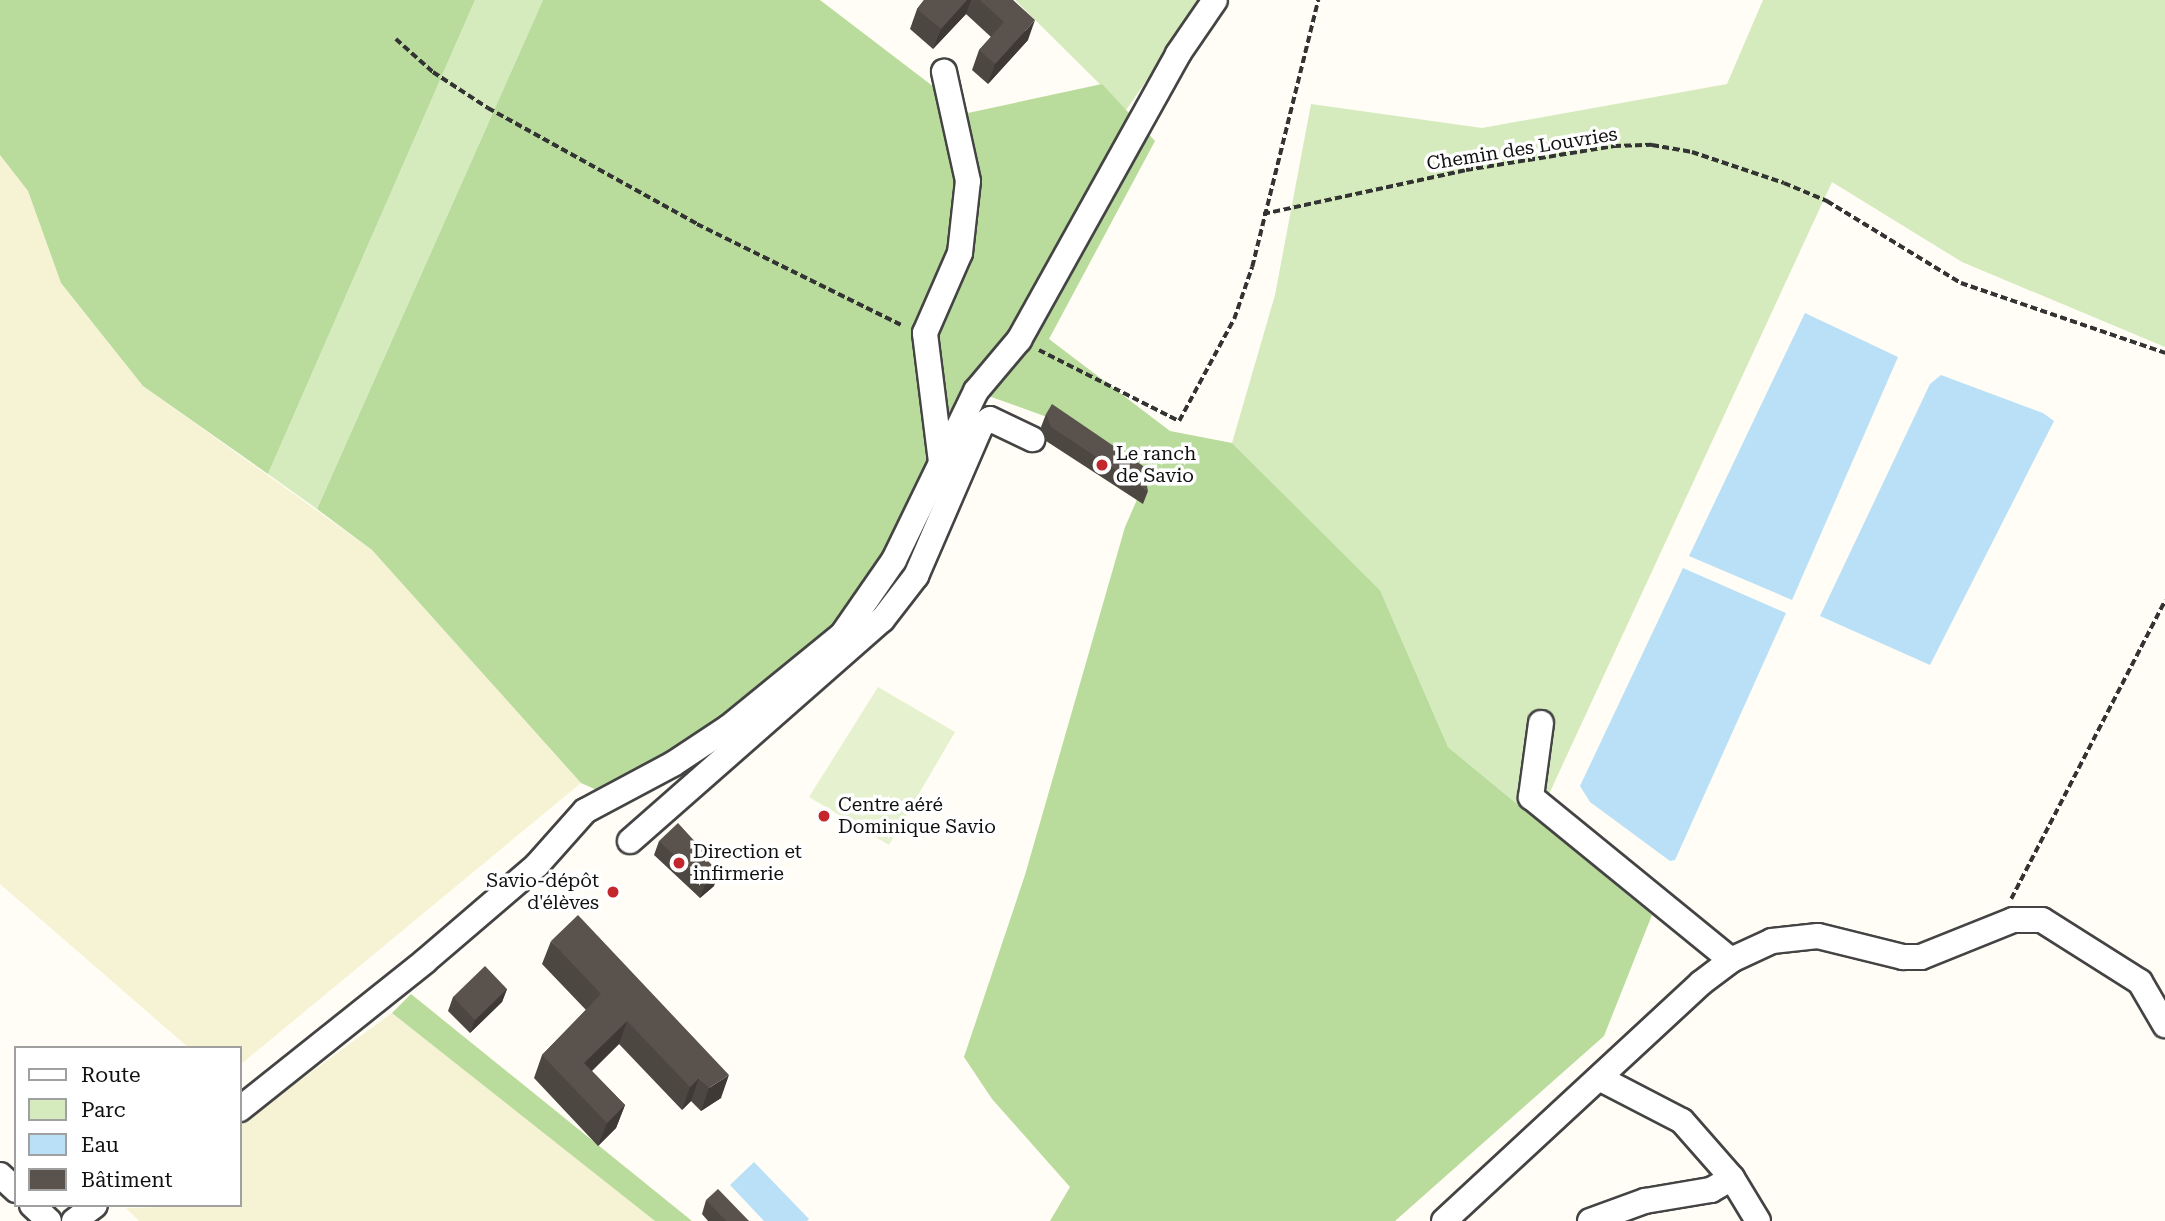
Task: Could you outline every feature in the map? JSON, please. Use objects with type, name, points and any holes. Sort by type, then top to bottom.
[{"type":"street","points":[[242,1107],[424,962],[537,865],[586,811],[673,764],[729,727],[842,635],[894,560],[976,391],[1019,340],[1178,54],[1215,0]]},
{"type":"street","points":[[941,463],[926,333],[960,253],[968,181],[944,72]]},
{"type":"street","points":[[630,841],[882,620],[916,576],[981,426],[990,419],[1032,439]]},
{"type":"street","points":[[1541,723],[1531,797],[1731,960]]},
{"type":"street","points":[[1444,1221],[1601,1079],[1670,1010],[1731,960],[1761,944],[1799,936],[1921,957],[1992,927],[2028,918],[2042,920],[2140,982],[2165,1025]]},
{"type":"street","points":[[1601,1079],[1682,1121],[1732,1178],[1758,1221]]},
{"type":"street","points":[[0,1175],[14,1188]]},
{"type":"street","points":[[1590,1221],[1645,1201],[1711,1190],[1732,1178]]},
{"type":"street","points":[[34,1207],[49,1221]]},
{"type":"street","points":[[74,1221],[92,1207]]},
{"type":"path","points":[[1019,340],[1180,421],[1234,319],[1252,267],[1318,0]]},
{"type":"path","points":[[396,38],[433,72],[488,108],[697,224],[887,322],[926,333]]},
{"type":"path","name":"Chemin des Louvries","points":[[1263,214],[1466,170],[1614,146],[1652,145],[1703,155],[1784,183],[1827,201],[1961,282],[2165,352]]},
{"type":"path","points":[[1992,927],[2010,902],[2165,600]]},
{"type":"shaded area","points":[[0,155],[28,191],[61,283],[143,386],[372,550],[581,783],[242,1063],[242,1046],[187,1046],[0,884]]},
{"type":"shaded area","points":[[392,1013],[583,1159],[655,1221],[139,1221],[126,1208],[242,1207],[242,1123]]},
{"type":"green space","points":[[0,0],[475,0],[268,474],[143,386],[61,283],[28,191],[0,155]]},
{"type":"green space","points":[[475,0],[543,0],[317,509],[268,474]]},
{"type":"green space","points":[[543,0],[820,0],[968,113],[1102,84],[1155,141],[1049,339],[1170,431],[1232,443],[1380,590],[1448,747],[1652,915],[1604,1036],[1395,1221],[1050,1221],[1070,1187],[992,1099],[964,1057],[1025,875],[1125,527],[1143,486],[1047,417],[969,389],[885,556],[836,632],[708,731],[599,791],[581,783],[372,550],[317,509]]},
{"type":"green space","points":[[1015,0],[1203,0],[1126,110]]},
{"type":"green space","points":[[1763,0],[2165,0],[2165,347],[1962,262],[1832,182],[1537,820],[1448,747],[1380,590],[1232,443],[1275,295],[1311,104],[1482,128],[1727,84]]},
{"type":"green space","points":[[878,687],[955,732],[889,845],[809,797]]},
{"type":"green space","points":[[411,994],[692,1221],[655,1221],[392,1013]]},
{"type":"water","points":[[1805,313],[1898,357],[1792,600],[1689,556]]},
{"type":"water","points":[[1941,375],[2043,413],[2054,421],[1930,665],[1820,616],[1930,384]]},
{"type":"water","points":[[1683,568],[1786,613],[1675,860],[1670,861],[1590,802],[1580,786]]},
{"type":"water","points":[[754,1162],[809,1219],[807,1221],[764,1221],[730,1185]]},
{"type":"building","points":[[924,0],[967,0],[941,29],[917,9]]},
{"type":"building","points":[[980,0],[1013,0],[1035,20],[995,64],[979,50],[1004,22]]},
{"type":"building","points":[[1052,404],[1143,466],[1148,491],[1051,427],[1046,414]]},
{"type":"building","points":[[678,823],[719,872],[705,885],[659,841]]},
{"type":"building","points":[[578,915],[729,1075],[709,1088],[699,1078],[690,1087],[627,1021],[584,1063],[625,1105],[607,1123],[542,1055],[601,994],[551,941]]},
{"type":"building","points":[[485,966],[507,989],[475,1020],[453,997]]},
{"type":"building","points":[[718,1189],[749,1221],[726,1221],[706,1200]]},
{"type":"place","name":"Le ranch de Savio","points":[[1102,465]]},
{"type":"place","name":"Centre aéré Dominique Savio","points":[[824,816]]},
{"type":"place","name":"Direction et infirmerie","points":[[679,863]]},
{"type":"place","name":"Savio-dépôt d'élèves","points":[[613,892]]}]
